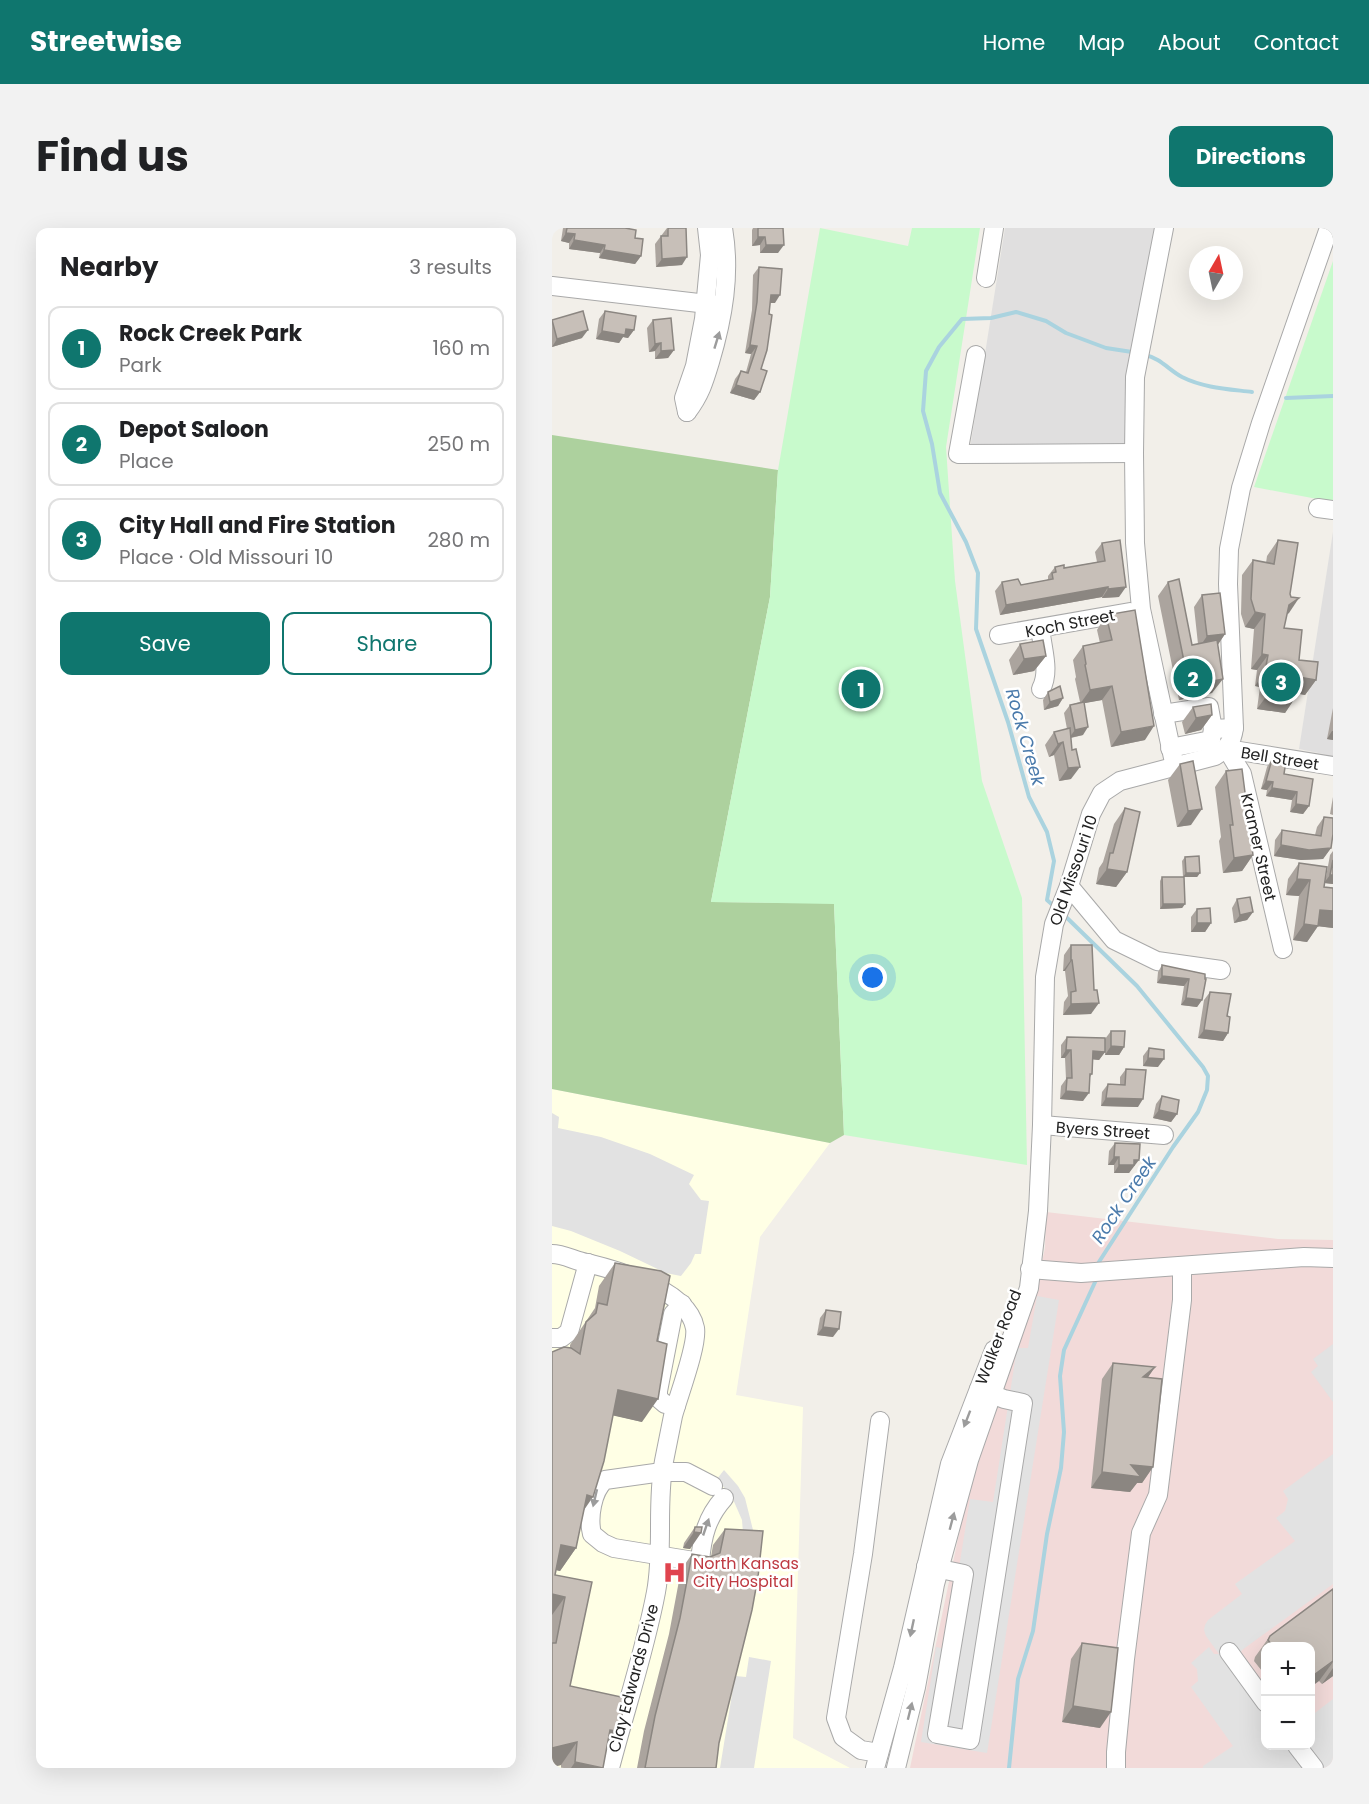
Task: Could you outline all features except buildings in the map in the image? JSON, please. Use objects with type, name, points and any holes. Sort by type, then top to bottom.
[{"type":"street","points":[[707,228],[715,304],[721,325],[699,396],[687,412],[684,398],[715,304],[727,275],[723,228]]},
{"type":"street","points":[[986,278],[994,228]]},
{"type":"street","points":[[1164,228],[1135,377],[1135,543],[1141,609],[1175,767]]},
{"type":"street","points":[[1170,748],[1232,741],[1234,728],[1228,584],[1229,549],[1241,488],[1261,423],[1329,228]]},
{"type":"street","points":[[552,286],[715,304]]},
{"type":"street","points":[[976,356],[958,454],[1134,453]]},
{"type":"street","name":"Koch Street","points":[[999,635],[1141,609]]},
{"type":"street","points":[[1040,629],[1046,673],[1041,689]]},
{"type":"street","name":"Kramer Street","points":[[1164,714],[1209,707],[1217,743],[1242,774],[1283,949]]},
{"type":"street","name":"Bell Street","points":[[1217,743],[1333,766]]},
{"type":"street","name":"Old Missouri 10","points":[[1030,1269],[1038,1211],[1045,977],[1054,924],[1091,814],[1102,793],[1120,781],[1175,767],[1217,743]]},
{"type":"street","points":[[1066,892],[1114,940],[1157,961],[1221,970]]},
{"type":"street","name":"Byers Street","points":[[1042,1125],[1164,1135]]},
{"type":"street","points":[[552,1254],[622,1273],[657,1288],[682,1304],[673,1314],[658,1391],[658,1398],[665,1404],[676,1406]]},
{"type":"street","points":[[1030,1269],[1081,1273],[1304,1257],[1333,1258]]},
{"type":"street","points":[[552,1338],[561,1338],[569,1332],[588,1263]]},
{"type":"street","points":[[1116,1768],[1118,1729],[1141,1533],[1158,1495],[1182,1300],[1182,1266]]},
{"type":"street","name":"Walker Road","points":[[877,1761],[932,1568],[969,1460],[984,1391],[1029,1288],[1030,1269]]},
{"type":"street","name":"Clay Edwards Drive","points":[[610,1768],[656,1592],[660,1557],[662,1472],[676,1406],[692,1352],[695,1329],[682,1304]]},
{"type":"street","points":[[964,1574],[937,1734],[970,1740],[1023,1403],[984,1391]]},
{"type":"street","points":[[877,1761],[843,1737],[836,1718],[863,1554],[880,1421]]},
{"type":"street","points":[[662,1472],[686,1472],[719,1492],[703,1532],[700,1562],[660,1557],[614,1548],[592,1534],[590,1526],[597,1490],[605,1480],[662,1472]]},
{"type":"street","points":[[932,1568],[995,1580]]},
{"type":"street","name":"Walker Road","points":[[896,1768],[916,1687],[927,1622],[932,1568]]},
{"type":"street","points":[[1229,1652],[1261,1696]]},
{"type":"street","points":[[1300,1750],[1314,1768]]},
{"type":"shaded area","points":[[1005,228],[1157,228],[1128,447],[970,448]]},
{"type":"shaded area","points":[[1333,532],[1333,756],[1299,749]]},
{"type":"shaded area","name":"North Kansas City Hospital","points":[[552,1089],[830,1143],[760,1237],[736,1395],[803,1407],[793,1738],[850,1768],[552,1768]]},
{"type":"shaded area","points":[[552,1113],[559,1117],[558,1128],[601,1137],[650,1154],[694,1175],[689,1184],[701,1200],[709,1201],[701,1254],[695,1254],[681,1276],[666,1273],[620,1251],[571,1231],[552,1226]]},
{"type":"shaded area","points":[[1046,1212],[1278,1239],[1333,1240],[1333,1768],[910,1768],[969,1486],[1035,1293],[1045,1248]]},
{"type":"shaded area","points":[[1037,1296],[1059,1300],[987,1753],[921,1742],[936,1647],[946,1649],[970,1499],[993,1502],[1017,1348],[1028,1348]]},
{"type":"shaded area","points":[[1333,1344],[1333,1402],[1311,1372],[1318,1366],[1313,1359]]},
{"type":"shaded area","points":[[1333,1454],[1333,1584],[1242,1650],[1240,1654],[1261,1688],[1261,1750],[1315,1750],[1315,1713],[1333,1699],[1333,1768],[1203,1768],[1233,1746],[1191,1687],[1198,1681],[1197,1669],[1191,1663],[1209,1647],[1214,1654],[1219,1654],[1206,1636],[1205,1625],[1208,1620],[1242,1594],[1235,1584],[1295,1541],[1276,1518],[1285,1511],[1288,1499],[1283,1491]]},
{"type":"shaded area","points":[[724,1470],[745,1498],[753,1530],[752,1547],[743,1533],[742,1520],[732,1497],[717,1479]]},
{"type":"shaded area","points":[[749,1657],[771,1661],[754,1768],[720,1768],[735,1676],[746,1677]]},
{"type":"green space","points":[[820,228],[908,246],[912,228],[980,228],[946,447],[955,581],[982,781],[1022,898],[1027,1165],[844,1135],[834,904],[711,902],[770,597],[778,470]]},
{"type":"green space","points":[[1333,261],[1333,502],[1254,487]]},
{"type":"green space","points":[[552,435],[778,470],[770,597],[711,902],[834,903],[844,1135],[830,1143],[552,1089]]},
{"type":"waterway","name":"Rock Creek","points":[[1055,907],[1047,900],[1054,861],[1047,832],[1029,797],[1008,722],[976,629],[978,573],[966,542],[940,493],[932,444],[923,411],[926,371],[939,347],[962,319],[991,318],[1016,312],[1046,321],[1066,333],[1106,348],[1132,352]]},
{"type":"waterway","name":"Rock Creek","points":[[1145,355],[1190,381],[1216,388],[1252,392]]},
{"type":"waterway","name":"Rock Creek","points":[[1286,398],[1333,396]]},
{"type":"waterway","name":"Rock Creek","points":[[1063,914],[1137,986],[1208,1076],[1207,1090],[1198,1112],[1097,1265]]},
{"type":"waterway","name":"Rock Creek","points":[[1009,1768],[1018,1679],[1033,1631],[1047,1534],[1061,1468],[1064,1432],[1060,1376],[1064,1350],[1096,1280]]},
{"type":"place","name":"Depot Saloon","points":[[1193,678]]},
{"type":"place","name":"City Hall and Fire Station","points":[[1281,682]]},
{"type":"place","name":"Rock Creek Park","points":[[861,689]]},
{"type":"place","name":"North Kansas City Hospital","points":[[675,1572]]}]
